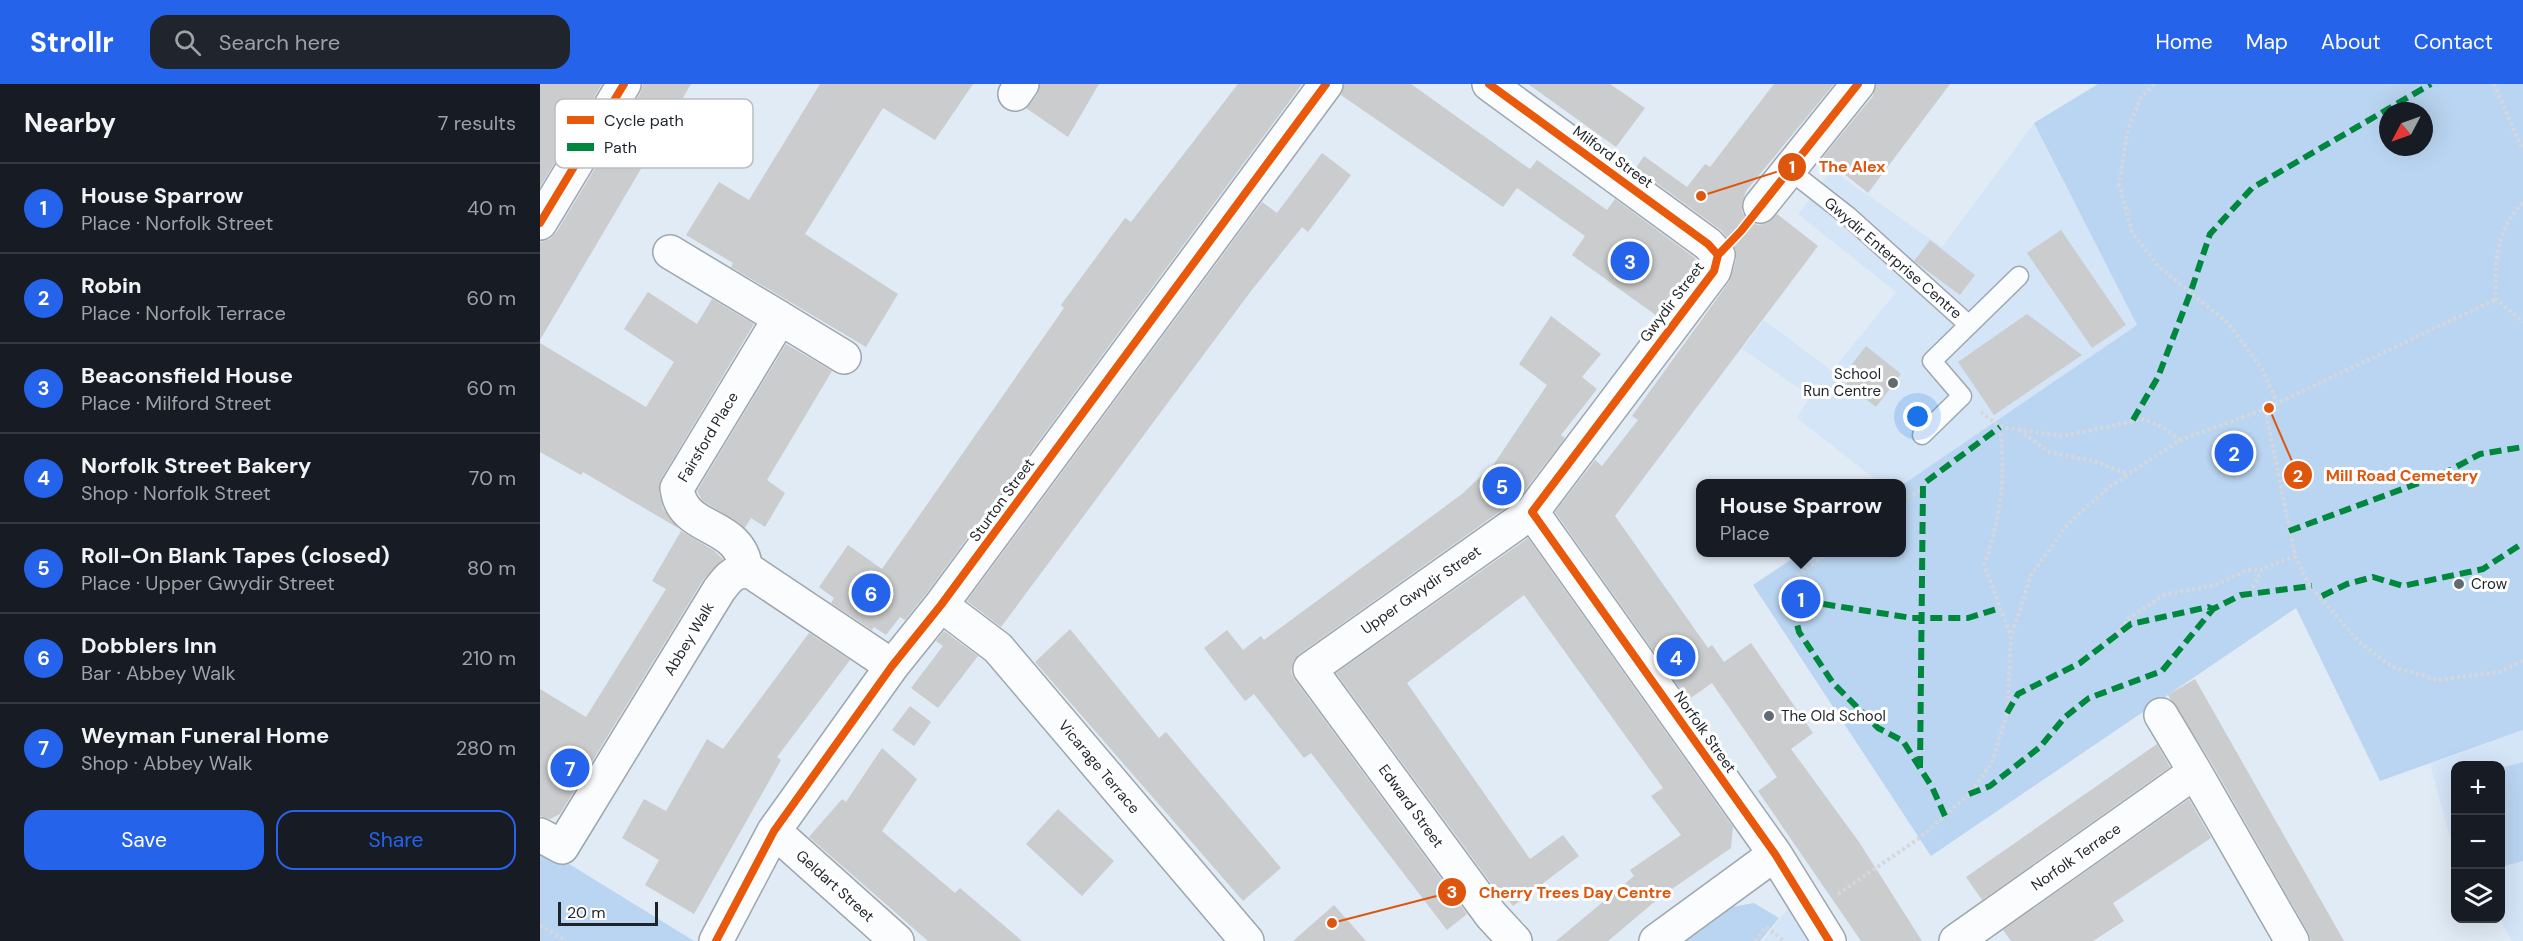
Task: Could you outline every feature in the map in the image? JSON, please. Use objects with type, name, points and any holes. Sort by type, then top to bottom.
[{"type":"street","points":[[615,99],[624,84]]},
{"type":"street","name":"Sturton Street","points":[[716,941],[774,831],[892,666],[941,604],[1326,84]]},
{"type":"street","name":"Milford Street","points":[[1489,84],[1708,244],[1718,255]]},
{"type":"street","points":[[1760,206],[1858,84]]},
{"type":"street","points":[[540,223],[573,168]]},
{"type":"street","points":[[670,252],[844,357]]},
{"type":"street","name":"Gwydir Street","points":[[1532,512],[1714,271],[1718,255]]},
{"type":"street","name":"Fairsford Place","points":[[746,570],[744,554],[734,541],[688,513],[679,501],[677,488],[780,318]]},
{"type":"street","name":"Upper Gwydir Street","points":[[1310,669],[1532,512]]},
{"type":"street","name":"Norfolk Street","points":[[1532,512],[1775,854],[1829,941]]},
{"type":"street","points":[[746,570],[892,666]]},
{"type":"street","name":"Abbey Walk","points":[[540,835],[562,847],[718,590],[727,578],[746,570]]},
{"type":"street","name":"Vicarage Terrace","points":[[941,604],[998,648],[1247,941]]},
{"type":"street","name":"Edward Street","points":[[1310,669],[1491,915],[1515,941]]},
{"type":"street","points":[[2161,715],[2292,941]]},
{"type":"street","name":"Norfolk Terrace","points":[[1956,941],[2195,772]]},
{"type":"street","name":"Geldart Street","points":[[774,831],[897,941]]},
{"type":"street","points":[[1656,941],[1775,854]]},
{"type":"lane","name":"Gwydir Enterprise Centre","points":[[1788,170],[1848,216],[1969,325]]},
{"type":"lane","points":[[1922,435],[1962,396],[1932,361],[2019,276]]},
{"type":"path","points":[[2154,84],[2141,97],[2128,129],[2119,184],[2132,232],[2158,266],[2228,323],[2262,369],[2277,402]]},
{"type":"path","points":[[2494,84],[2523,150]]},
{"type":"path","points":[[2496,299],[2497,251],[2504,229],[2523,203]]},
{"type":"path","points":[[1812,911],[1921,837],[1969,794],[1992,763],[2007,713],[2011,637],[2031,574],[2067,525],[2128,474],[2180,440],[2265,409],[2496,299]]},
{"type":"path","points":[[2496,299],[2523,322]]},
{"type":"path","points":[[1962,396],[2000,427],[2064,436],[2144,419],[2160,426],[2180,440]]},
{"type":"path","points":[[2265,409],[2295,556],[2310,584],[2359,642],[2393,667],[2438,680],[2503,671],[2523,660]]},
{"type":"path","points":[[2000,427],[2003,451],[2002,494],[1998,525],[1984,565],[2011,637]]},
{"type":"path","points":[[2019,430],[2050,453],[2094,461],[2128,474]]},
{"type":"path","points":[[1906,499],[1923,489]]},
{"type":"path","points":[[2113,638],[2128,619],[2164,595],[2216,585],[2247,570],[2262,569],[2295,556]]},
{"type":"path","points":[[1791,599],[1795,578],[1822,557]]},
{"type":"path","points":[[2250,593],[2262,569]]},
{"type":"path","points":[[540,925],[566,941]]},
{"type":"path","points":[[1755,941],[1766,927],[1784,941]]},
{"type":"shaded area","points":[[2098,84],[2523,84],[2523,730],[2380,781],[2296,608],[1931,856],[1753,585],[1795,557],[1906,557],[1906,482],[2137,325],[2034,123]]},
{"type":"shaded area","points":[[2034,123],[2137,325],[1906,482],[1906,479],[1875,479],[1797,418],[1810,396],[1742,349],[1764,320],[1832,371],[1896,292],[1798,214],[1832,170],[1942,247]]},
{"type":"shaded area","points":[[2523,730],[2523,941],[2512,941],[2502,923],[2505,923],[2505,761],[2451,761],[2451,841],[2430,764]]},
{"type":"shaded area","points":[[2523,762],[2523,861],[2505,866],[2505,815],[2505,767]]},
{"type":"shaded area","points":[[540,846],[694,941],[540,941]]},
{"type":"shaded area","points":[[1794,900],[1817,941],[1763,941]]},
{"type":"shaded area","points":[[1754,903],[1779,918],[1760,941],[1685,941],[1727,908]]},
{"type":"building","points":[[540,84],[602,84],[593,99],[555,99],[555,162],[540,187]]},
{"type":"building","points":[[643,84],[691,84],[682,99],[637,99]]},
{"type":"building","points":[[820,84],[973,84],[935,140],[883,108],[805,234],[898,294],[866,347],[731,267],[733,263],[686,235],[719,182],[749,200]]},
{"type":"building","points":[[1040,84],[1099,84],[1068,137],[1026,108],[1037,95]]},
{"type":"building","points":[[1238,84],[1302,84],[926,594],[905,620],[900,617],[886,635],[874,627],[872,630],[831,603],[834,598],[819,587],[848,545],[882,569],[1064,308],[1061,305],[1125,218],[1131,222]]},
{"type":"building","points":[[1344,84],[1411,84],[1530,169],[1537,160],[1607,210],[1615,199],[1695,258],[1697,263],[1657,316],[1572,255],[1585,236],[1517,188],[1503,207],[1341,95]]},
{"type":"building","points":[[1528,84],[1610,84],[1645,108],[1616,147]]},
{"type":"building","points":[[1774,84],[1834,84],[1746,191],[1742,212],[1748,220],[1758,225],[1767,223],[1777,214],[1818,246],[1615,516],[1708,648],[1712,645],[1724,662],[1751,643],[1813,733],[1791,749],[1859,842],[1922,941],[1861,941],[1758,791],[1777,777],[1712,683],[1688,700],[1555,512],[1595,460],[1602,466],[1638,420],[1632,416],[1729,282],[1736,260],[1736,250],[1722,231],[1636,168],[1644,156],[1687,187],[1705,164],[1710,167]]},
{"type":"building","points":[[1876,84],[1950,84],[1868,193],[1823,157],[1873,96]]},
{"type":"building","points":[[1322,153],[1351,175],[1308,232],[1302,227],[1248,295],[1001,627],[967,601],[1262,202],[1277,213]]},
{"type":"building","points":[[595,168],[641,168],[540,340],[540,242],[550,239],[556,233]]},
{"type":"building","points":[[2061,230],[2126,325],[2092,348],[2027,253]]},
{"type":"building","points":[[1930,240],[1975,275],[1960,295],[1914,261]]},
{"type":"building","points":[[648,292],[697,324],[712,299],[754,324],[661,479],[659,493],[663,508],[678,528],[583,472],[581,475],[540,452],[540,343],[646,407],[674,362],[624,329]]},
{"type":"building","points":[[2027,314],[2082,355],[1994,415],[1958,362]]},
{"type":"building","points":[[1551,316],[1601,354],[1582,377],[1597,389],[1561,435],[1565,438],[1519,498],[1299,654],[1293,662],[1291,672],[1467,914],[1447,930],[1311,753],[1304,758],[1254,694],[1245,701],[1204,648],[1227,630],[1243,650],[1261,636],[1264,640],[1462,494],[1494,464],[1547,385],[1519,364]]},
{"type":"building","points":[[786,344],[832,371],[767,480],[785,493],[765,527],[751,518],[745,528],[702,500],[697,491]]},
{"type":"building","points":[[1866,346],[1901,374],[1876,407],[1846,384],[1851,377],[1845,373]]},
{"type":"building","points":[[681,531],[713,550],[723,559],[703,580],[560,814],[550,819],[540,816],[540,689],[586,717],[666,589],[652,581]]},
{"type":"building","points":[[1528,538],[1733,827],[1731,848],[1659,898],[1608,941],[1556,941],[1634,876],[1630,870],[1681,835],[1651,796],[1663,788],[1524,595],[1407,683],[1530,859],[1563,835],[1579,856],[1513,906],[1499,888],[1496,890],[1336,673]]},
{"type":"building","points":[[1070,629],[1159,738],[1166,732],[1281,868],[1243,901],[1035,662]]},
{"type":"building","points":[[944,631],[978,656],[938,708],[911,688],[943,646],[936,641]]},
{"type":"building","points":[[809,633],[850,660],[777,757],[781,760],[694,914],[645,885],[659,860],[622,838],[644,799],[666,811],[707,739],[723,749]]},
{"type":"building","points":[[2195,679],[2344,941],[2311,941],[2211,762],[2168,695]]},
{"type":"building","points":[[910,706],[931,722],[914,746],[892,730]]},
{"type":"building","points":[[2157,744],[2170,767],[1982,900],[1966,877]]},
{"type":"building","points":[[882,748],[917,779],[882,831],[955,893],[960,888],[1022,941],[928,941],[809,837],[842,799],[846,802]]},
{"type":"building","points":[[2189,799],[2211,838],[2113,903],[2124,921],[2093,941],[2011,941],[2003,930]]},
{"type":"building","points":[[1058,809],[1114,861],[1082,896],[1026,844]]},
{"type":"building","points":[[1334,905],[1366,941],[1293,941]]},
{"type":"marked path","points":[[2133,420],[2158,377],[2210,234],[2252,188],[2431,84]]},
{"type":"marked path","points":[[1920,768],[1923,484],[2000,427]]},
{"type":"marked path","points":[[2289,531],[2443,474],[2480,454],[2523,447]]},
{"type":"marked path","points":[[2322,596],[2347,584],[2373,577],[2403,586],[2483,569],[2523,543]]},
{"type":"marked path","points":[[2007,713],[2018,694],[2080,663],[2131,624],[2208,607],[2213,609],[2241,595],[2312,586]]},
{"type":"marked path","points":[[1945,816],[1932,787],[1903,741],[1878,728],[1833,683],[1799,632],[1791,599],[1912,618],[1968,618],[2000,608]]},
{"type":"marked path","points":[[1969,794],[1990,786],[2040,747],[2065,717],[2089,698],[2162,671],[2213,609]]},
{"type":"cycle path","points":[[615,99],[624,84]]},
{"type":"cycle path","points":[[716,941],[774,831],[892,666],[941,605],[1326,84]]},
{"type":"cycle path","points":[[1489,84],[1708,244],[1718,255]]},
{"type":"cycle path","points":[[1829,941],[1775,854],[1532,512],[1714,271],[1718,255],[1741,231],[1858,84]]},
{"type":"cycle path","points":[[540,223],[573,168]]},
{"type":"place","name":"The Alex","points":[[1701,196]]},
{"type":"place","name":"Beaconsfield House","points":[[1630,261]]},
{"type":"place","name":"School Run Centre","points":[[1893,383]]},
{"type":"place","name":"Mill Road Cemetery","points":[[2269,408]]},
{"type":"place","name":"Robin","points":[[2234,453]]},
{"type":"place","name":"Roll-On Blank Tapes (closed)","points":[[1502,486]]},
{"type":"place","name":"Crow","points":[[2459,584]]},
{"type":"place","name":"Dobblers Inn","points":[[871,593]]},
{"type":"place","name":"House Sparrow","points":[[1801,599]]},
{"type":"place","name":"Norfolk Street Bakery","points":[[1676,657]]},
{"type":"place","name":"The Old School","points":[[1769,716]]},
{"type":"place","name":"Weyman Funeral Home","points":[[570,768]]},
{"type":"place","name":"Cherry Trees Day Centre","points":[[1332,923]]}]
